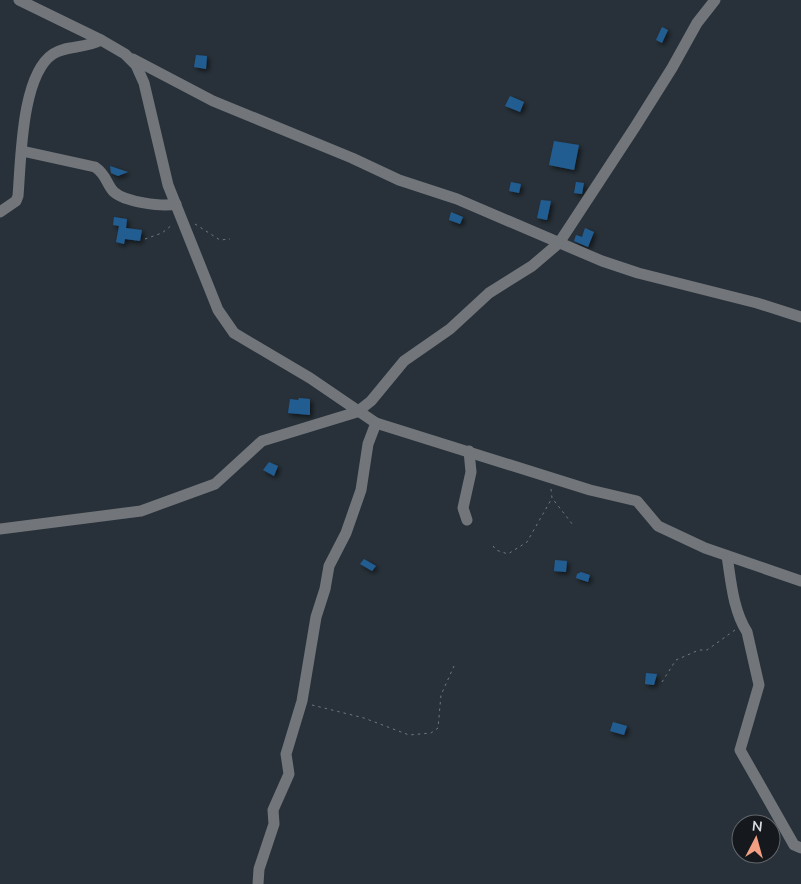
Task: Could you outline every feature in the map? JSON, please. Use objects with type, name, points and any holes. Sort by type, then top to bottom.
[{"type":"street","points":[[19,0],[101,40],[213,101],[352,158],[399,180],[458,199],[559,243],[638,273],[740,298],[801,317]]},
{"type":"street","points":[[0,529],[142,511],[216,484],[262,441],[357,412],[371,401],[404,361],[450,329],[489,293],[532,266],[559,243],[651,102],[697,23],[714,0]]},
{"type":"street","points":[[0,212],[16,201],[18,196],[23,132],[36,75],[48,58],[59,51],[86,47],[101,40]]},
{"type":"street","points":[[125,54],[136,65],[144,83],[168,185],[218,310],[234,333],[310,378],[357,412],[376,423],[590,490],[637,501],[658,526],[727,556],[801,581]]},
{"type":"street","points":[[22,151],[95,166],[106,176],[114,192],[134,201],[160,205],[176,204]]},
{"type":"street","points":[[258,884],[259,869],[274,824],[273,810],[289,774],[286,754],[302,701],[316,618],[325,589],[329,566],[346,533],[361,490],[368,444],[376,423]]},
{"type":"street","points":[[467,520],[463,508],[471,472],[469,451]]},
{"type":"street","points":[[727,556],[734,597],[742,624],[747,632],[759,685],[740,750],[794,845],[801,848]]},
{"type":"path","points":[[144,239],[162,233],[175,223],[190,222],[220,240],[230,239]]},
{"type":"path","points":[[555,479],[551,489],[552,498],[573,525]]},
{"type":"path","points":[[493,546],[496,550],[508,554],[527,542],[552,498]]},
{"type":"path","points":[[662,682],[676,660],[699,650],[707,650],[742,624]]},
{"type":"path","points":[[302,701],[328,711],[364,718],[409,735],[431,733],[438,728],[440,695],[454,666]]},
{"type":"building","points":[[662,27],[668,30],[662,43],[656,40]]},
{"type":"building","points":[[196,55],[207,56],[206,69],[194,67]]},
{"type":"building","points":[[510,96],[524,102],[520,112],[505,106]]},
{"type":"building","points":[[554,141],[579,145],[574,170],[549,165]]},
{"type":"building","points":[[110,166],[128,172],[118,176],[111,173]]},
{"type":"building","points":[[511,182],[521,184],[519,193],[509,191]]},
{"type":"building","points":[[576,182],[584,183],[582,194],[574,193]]},
{"type":"building","points":[[541,200],[551,201],[547,220],[537,218]]},
{"type":"building","points":[[451,212],[463,217],[460,224],[449,220]]},
{"type":"building","points":[[114,217],[127,219],[126,228],[142,230],[140,241],[125,239],[124,244],[116,242],[119,226],[113,225]]},
{"type":"building","points":[[585,228],[594,232],[588,247],[574,241],[576,235],[582,237]]},
{"type":"building","points":[[299,398],[310,399],[310,415],[288,413],[290,399],[298,400]]},
{"type":"building","points":[[269,462],[278,466],[274,476],[263,470]]},
{"type":"building","points":[[364,559],[376,566],[372,571],[360,564]]},
{"type":"building","points":[[555,560],[567,561],[566,572],[554,571]]},
{"type":"building","points":[[581,572],[590,575],[588,582],[576,578],[577,574]]},
{"type":"building","points":[[646,673],[657,674],[654,685],[645,684]]},
{"type":"building","points":[[613,722],[627,726],[624,735],[610,731]]}]
